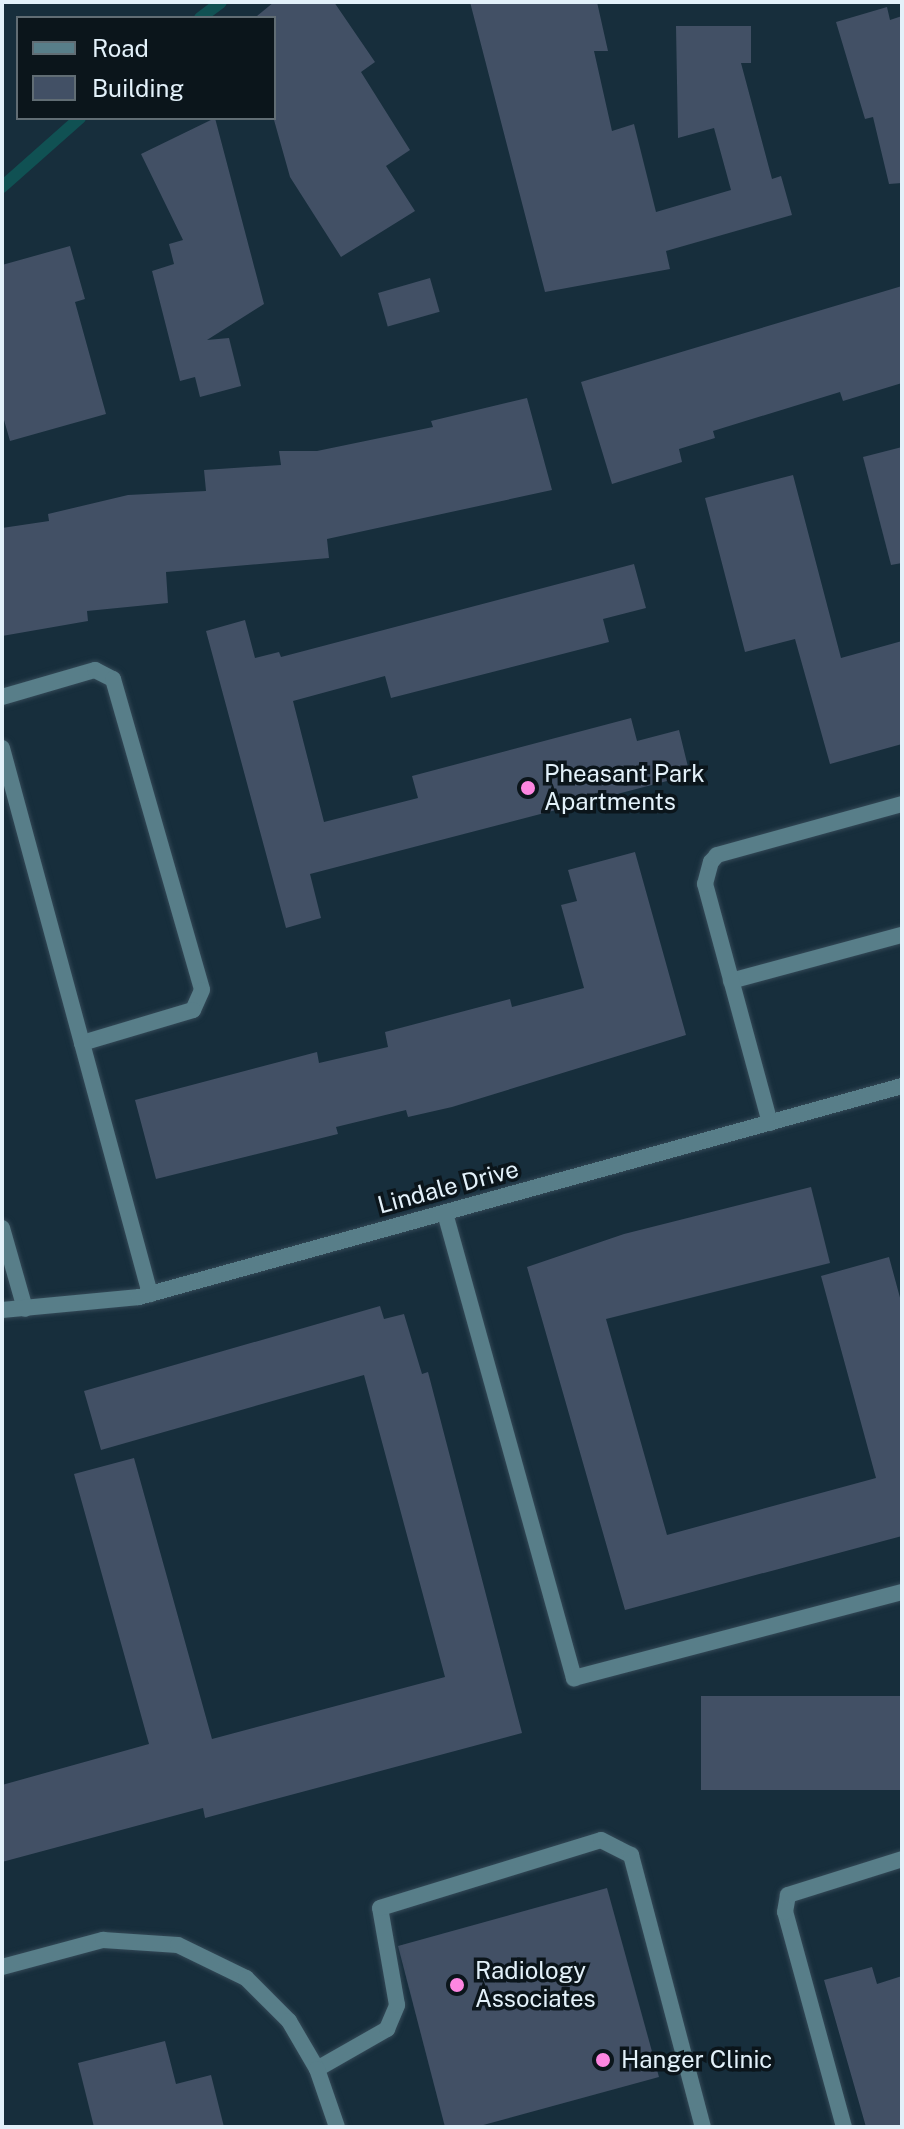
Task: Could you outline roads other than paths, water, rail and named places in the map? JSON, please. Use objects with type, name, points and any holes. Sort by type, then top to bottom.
[{"type":"street","points":[[2,697],[95,670],[113,679],[202,990],[193,1010],[82,1043]]},
{"type":"street","points":[[2,748],[150,1294]]},
{"type":"street","points":[[770,1123],[705,884],[717,855],[902,804]]},
{"type":"street","points":[[731,981],[902,935]]},
{"type":"street","name":"Lindale Drive","points":[[2,1310],[150,1294],[902,1086]]},
{"type":"street","points":[[445,1213],[574,1678],[902,1592]]},
{"type":"street","points":[[2,1228],[25,1309]]},
{"type":"street","points":[[317,2069],[387,2029],[397,2005],[380,1908],[601,1840],[631,1855],[703,2127]]},
{"type":"street","points":[[844,2127],[785,1912],[788,1895],[902,1859]]},
{"type":"street","points":[[2,1967],[103,1940],[178,1945],[246,1978],[289,2021],[317,2069],[337,2127]]},
{"type":"waterway","points":[[203,16],[221,2]]},
{"type":"waterway","points":[[2,187],[78,120]]},
{"type":"place","name":"Pheasant Park Apartments","points":[[528,788]]},
{"type":"place","name":"Radiology Associates","points":[[457,1985]]},
{"type":"place","name":"Hanger Clinic","points":[[603,2060]]}]
